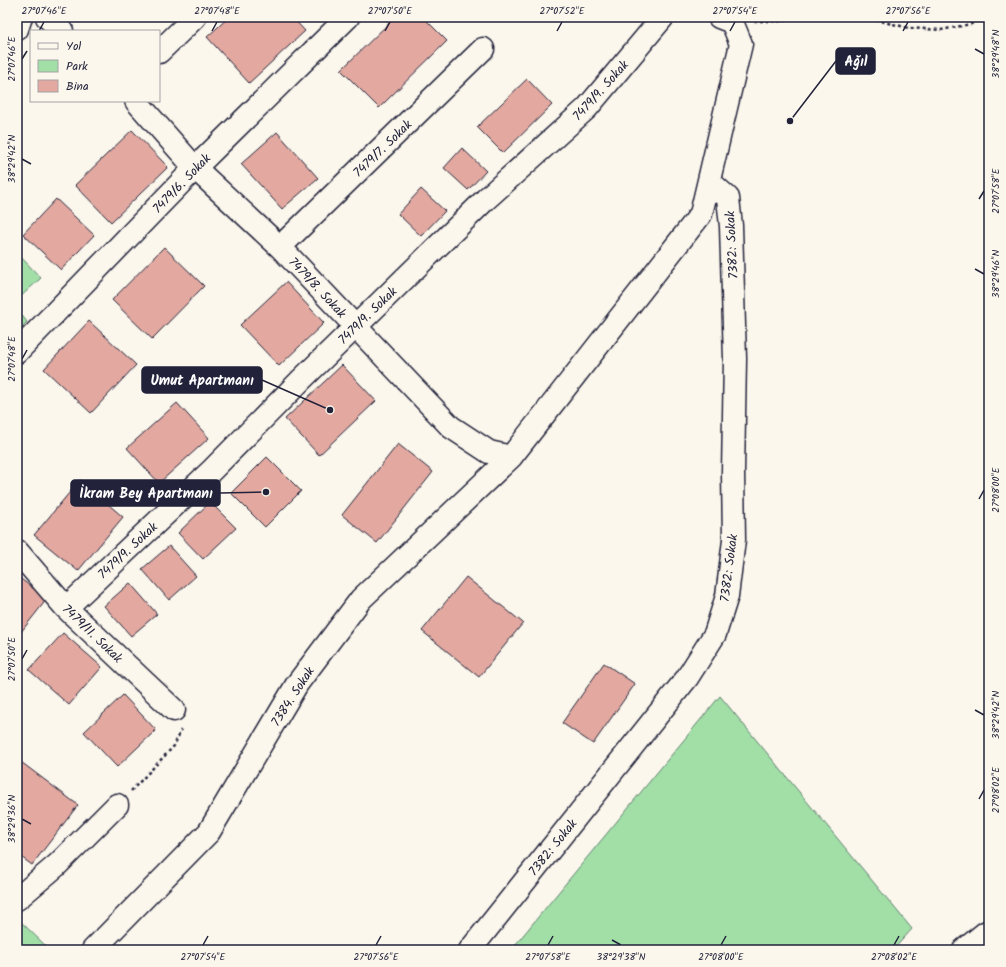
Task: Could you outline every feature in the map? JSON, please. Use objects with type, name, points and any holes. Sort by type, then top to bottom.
[{"type":"street","points":[[17,29],[21,17]]},
{"type":"street","points":[[47,17],[61,30]]},
{"type":"street","points":[[160,51],[195,17]]},
{"type":"street","name":"7479/6. Sokak","points":[[17,352],[195,168],[348,17]]},
{"type":"street","name":"7479/9. Sokak","points":[[66,608],[212,470],[486,198],[587,108],[663,17]]},
{"type":"street","points":[[510,457],[701,214],[741,44],[725,19]]},
{"type":"street","name":"7479/7. Sokak","points":[[280,247],[484,49]]},
{"type":"street","name":"7479/8. Sokak","points":[[137,102],[195,168],[280,247],[451,428],[489,452],[510,457]]},
{"type":"street","name":"7382: Sokak","points":[[470,950],[687,678],[715,634],[719,622],[727,596],[734,540],[733,473],[735,359],[731,226],[728,198],[709,181]]},
{"type":"street","name":"7384. Sokak","points":[[93,950],[209,832],[297,684],[361,599],[510,457]]},
{"type":"street","name":"7479/11. Sokak","points":[[17,550],[66,608],[174,710]]},
{"type":"street","points":[[17,899],[57,865],[117,805]]},
{"type":"street","points":[[964,950],[989,931]]},
{"type":"path","points":[[725,19],[780,21],[797,17]]},
{"type":"path","points":[[864,17],[909,28],[941,30],[971,24],[986,17]]},
{"type":"path","points":[[117,805],[174,746],[186,720],[174,710]]},
{"type":"green space","points":[[17,253],[41,278],[17,300]]},
{"type":"green space","points":[[17,309],[27,322],[17,332]]},
{"type":"green space","points":[[720,696],[912,929],[893,950],[511,950]]},
{"type":"green space","points":[[17,918],[50,950],[17,950]]},
{"type":"building","points":[[229,17],[292,17],[305,31],[249,83],[207,37]]},
{"type":"building","points":[[395,17],[423,17],[447,41],[379,108],[341,70]]},
{"type":"building","points":[[527,79],[552,105],[503,153],[477,127]]},
{"type":"building","points":[[132,130],[168,167],[111,222],[75,185]]},
{"type":"building","points":[[277,132],[318,178],[282,209],[241,164]]},
{"type":"building","points":[[462,148],[486,171],[468,190],[444,168]]},
{"type":"building","points":[[421,189],[445,211],[421,236],[398,214]]},
{"type":"building","points":[[56,199],[94,235],[61,270],[23,234]]},
{"type":"building","points":[[164,247],[204,286],[152,339],[112,300]]},
{"type":"building","points":[[286,282],[324,323],[279,366],[240,325]]},
{"type":"building","points":[[89,321],[136,365],[91,413],[44,369]]},
{"type":"building","points":[[342,365],[376,401],[319,455],[285,419]]},
{"type":"building","points":[[177,403],[209,438],[159,483],[127,448]]},
{"type":"building","points":[[398,444],[433,472],[377,543],[342,515]]},
{"type":"building","points":[[267,457],[301,491],[265,527],[231,493]]},
{"type":"building","points":[[80,480],[123,517],[78,571],[34,535]]},
{"type":"building","points":[[210,502],[236,528],[203,559],[178,533]]},
{"type":"building","points":[[169,546],[196,576],[169,600],[142,569]]},
{"type":"building","points":[[17,576],[47,599],[17,637]]},
{"type":"building","points":[[466,577],[523,623],[479,677],[422,631]]},
{"type":"building","points":[[130,583],[157,614],[131,636],[104,606]]},
{"type":"building","points":[[63,633],[102,667],[69,705],[29,670]]},
{"type":"building","points":[[604,663],[635,684],[593,744],[562,723]]},
{"type":"building","points":[[123,695],[156,730],[117,767],[84,732]]},
{"type":"building","points":[[17,759],[78,805],[32,865],[17,854]]},
{"type":"place","name":"Ağıl","points":[[790,121]]},
{"type":"place","name":"Umut Apartmanı","points":[[330,410]]},
{"type":"place","name":"İkram Bey Apartmanı","points":[[266,492]]}]
